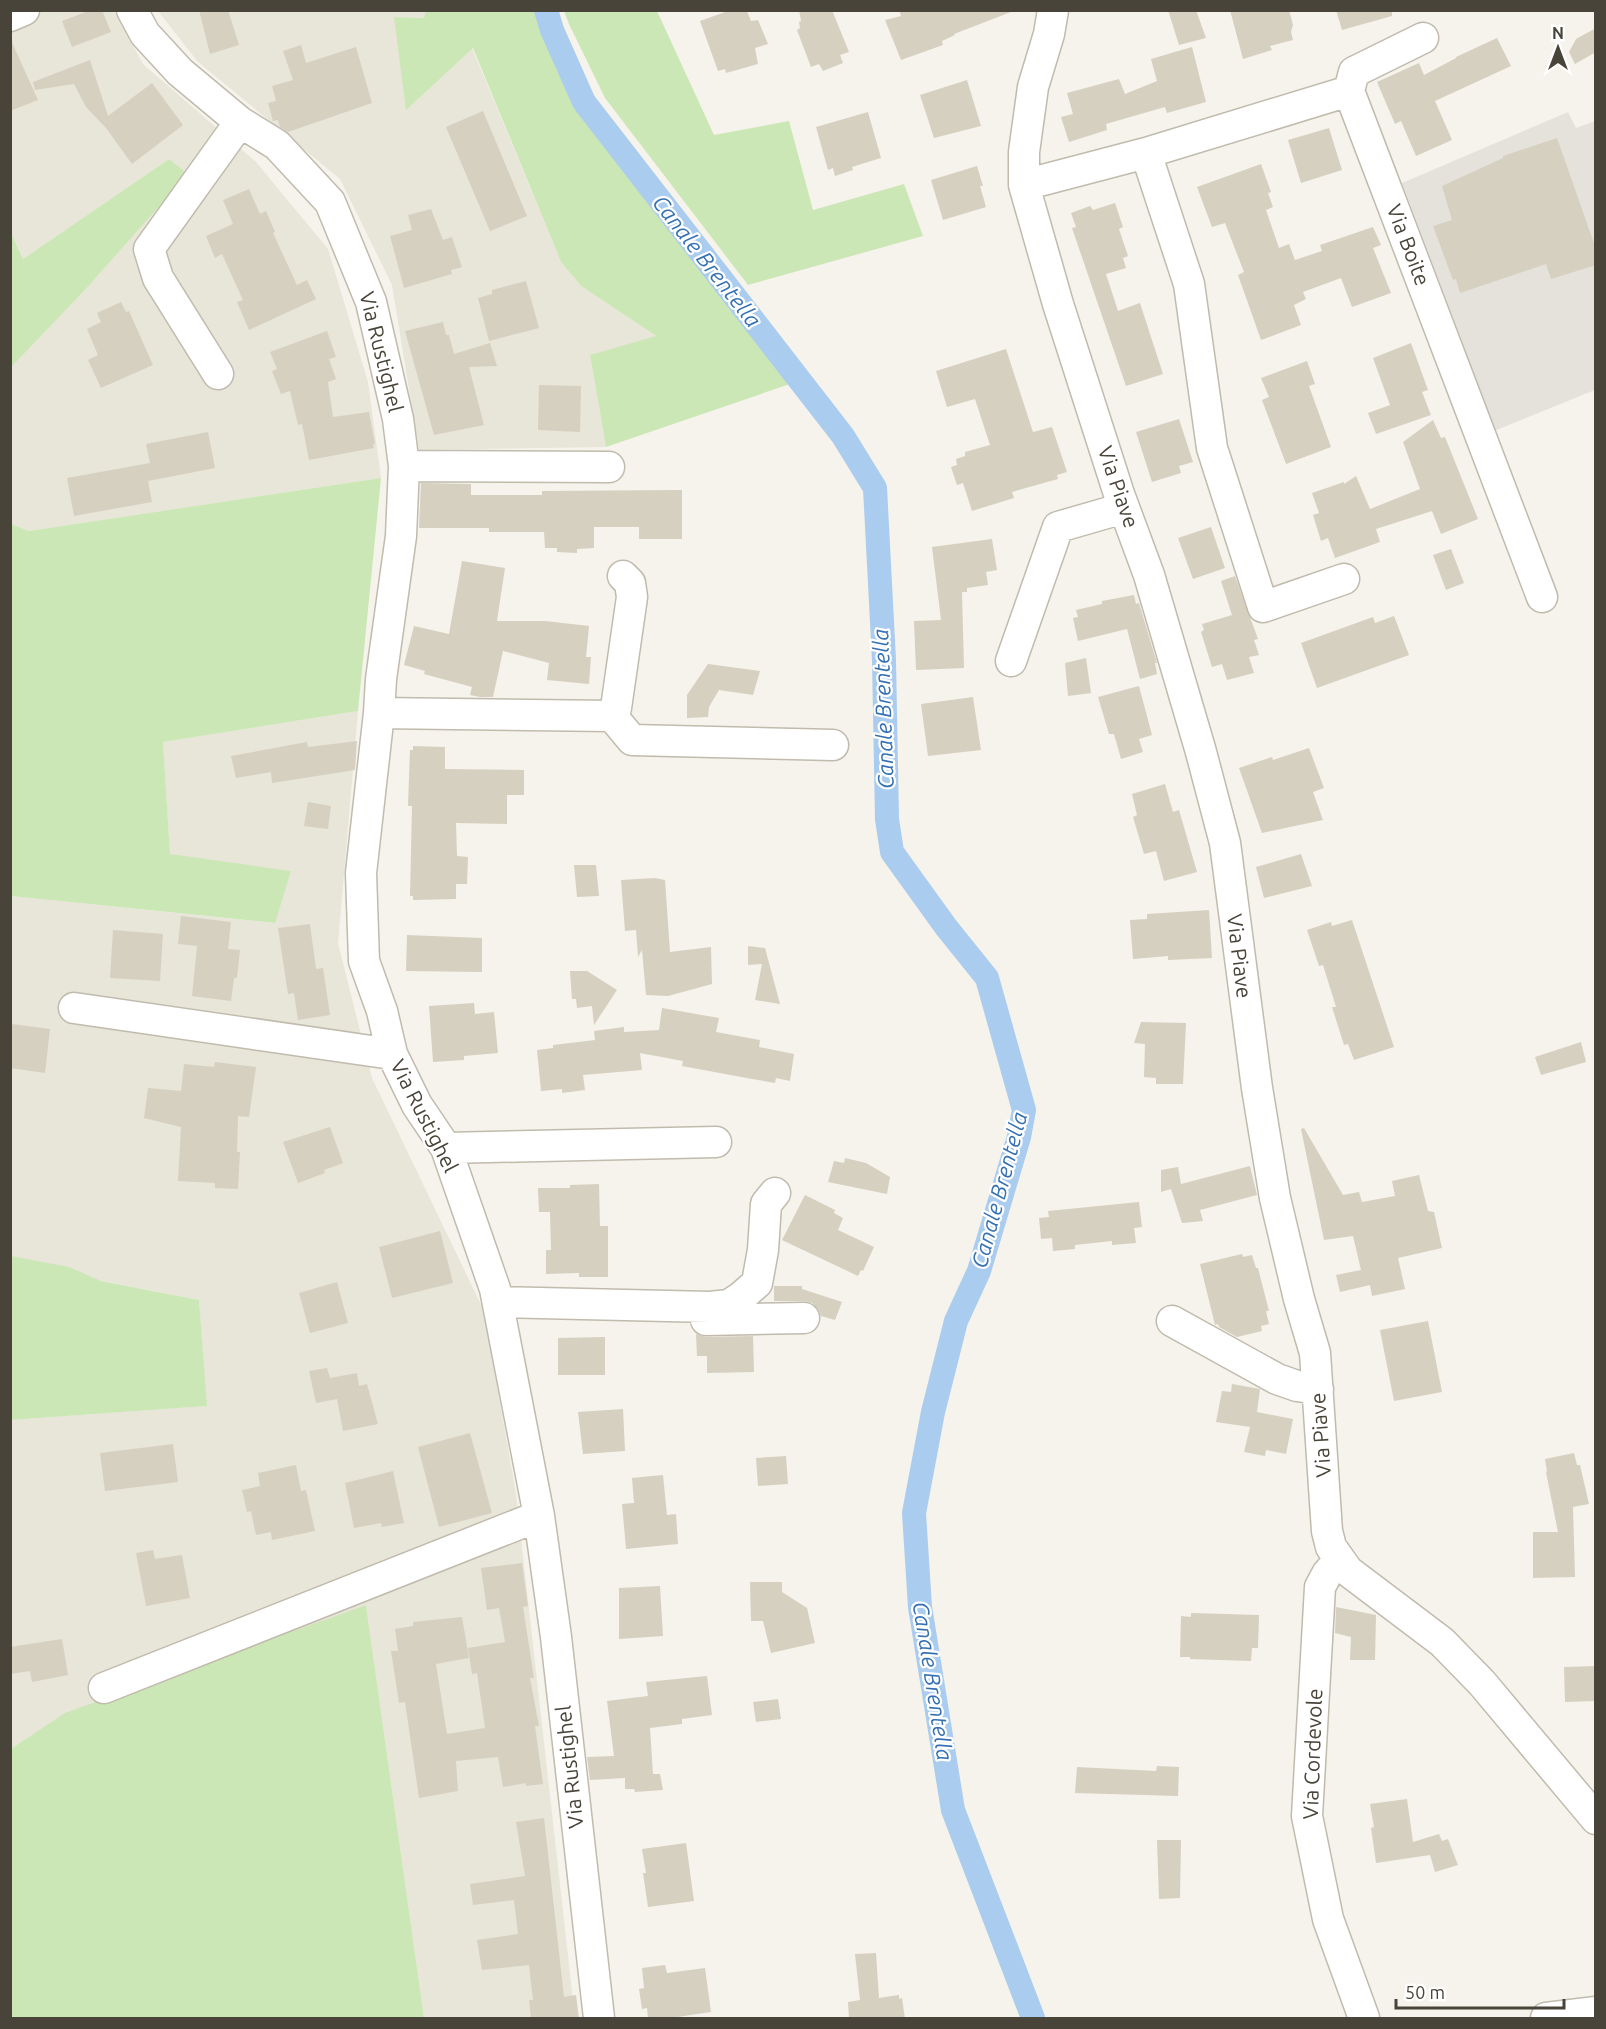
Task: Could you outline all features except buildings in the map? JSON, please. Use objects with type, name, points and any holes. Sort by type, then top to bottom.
[{"type":"street","points":[[10,15],[24,10]]},
{"type":"street","name":"Via Rustighel","points":[[132,10],[145,34],[180,72],[240,122],[277,145],[330,202],[371,302],[398,419],[404,466],[401,536],[381,679],[361,873],[364,961],[382,1011],[392,1054],[417,1105],[446,1148],[495,1289],[539,1516],[556,1636],[599,2019]]},
{"type":"street","name":"Via Piave","points":[[1053,10],[1049,34],[1033,87],[1024,152],[1024,185],[1058,304],[1124,508],[1149,574],[1182,683],[1225,843],[1257,1088],[1273,1187],[1299,1299],[1315,1353],[1330,1547],[1348,1570],[1442,1642],[1482,1683],[1596,1819]]},
{"type":"street","points":[[1024,185],[1146,153],[1349,91],[1354,72],[1423,38]]},
{"type":"street","name":"Via Boite","points":[[1349,91],[1542,597]]},
{"type":"street","points":[[218,374],[158,278],[149,249],[240,122]]},
{"type":"street","points":[[1146,153],[1189,284],[1212,448],[1263,607],[1344,579]]},
{"type":"street","points":[[404,466],[609,467]]},
{"type":"street","points":[[1011,661],[1058,527],[1124,508]]},
{"type":"street","points":[[612,716],[616,708],[632,597],[630,584],[623,576]]},
{"type":"street","points":[[379,713],[612,716],[632,740],[833,745]]},
{"type":"street","points":[[75,1008],[392,1054]]},
{"type":"street","points":[[446,1148],[716,1142]]},
{"type":"street","points":[[500,1312],[729,1305],[757,1283],[764,1250],[766,1204],[775,1193]]},
{"type":"street","points":[[500,1312],[804,1318]]},
{"type":"street","points":[[1172,1321],[1277,1379],[1317,1389]]},
{"type":"street","points":[[104,1688],[539,1516]]},
{"type":"street","name":"Via Cordevole","points":[[1339,1560],[1320,1587],[1307,1816],[1328,1919],[1364,2019]]},
{"type":"street","points":[[1546,2019],[1596,2012]]},
{"type":"shaded area","points":[[11,11],[114,11],[143,64],[256,162],[328,249],[368,382],[381,478],[29,531],[11,524],[10,367],[83,292],[187,174],[169,159],[23,259],[10,231]]},
{"type":"shaded area","points":[[158,11],[426,11],[424,18],[394,17],[472,48],[561,262],[581,286],[657,337],[590,355],[606,447],[419,450],[392,285],[340,179],[198,62]]},
{"type":"shaded area","points":[[1568,112],[1576,128],[1595,121],[1595,390],[1494,431],[1402,183]]},
{"type":"shaded area","points":[[358,711],[338,943],[372,1078],[484,1311],[516,1494],[575,2018],[424,2018],[366,1605],[11,1749],[11,1420],[206,1406],[199,1300],[11,1263],[11,896],[274,923],[291,871],[170,855],[163,742]]},
{"type":"green space","points":[[426,10],[536,11],[557,71],[584,119],[790,384],[606,447],[590,355],[656,336],[581,286],[561,262],[473,48],[406,110],[394,17],[424,18]]},
{"type":"green space","points":[[564,11],[657,11],[714,135],[789,121],[813,210],[904,184],[923,236],[748,285],[605,98]]},
{"type":"green space","points":[[169,159],[188,174],[83,292],[11,367],[10,231],[23,259]]},
{"type":"green space","points":[[381,478],[358,711],[163,742],[170,854],[291,871],[275,923],[11,896],[11,524],[29,531]]},
{"type":"green space","points":[[11,1256],[69,1267],[101,1281],[199,1300],[207,1406],[11,1420]]},
{"type":"green space","points":[[366,1605],[424,2018],[11,2018],[11,1749],[65,1713]]},
{"type":"waterway","name":"Canale Brentella","points":[[546,10],[552,30],[584,102],[843,436],[875,488],[884,660],[887,819],[892,852],[946,927],[987,978],[1024,1110],[1019,1137],[979,1271],[956,1321],[933,1412],[914,1513],[920,1607],[953,1810],[1033,2018]]}]
